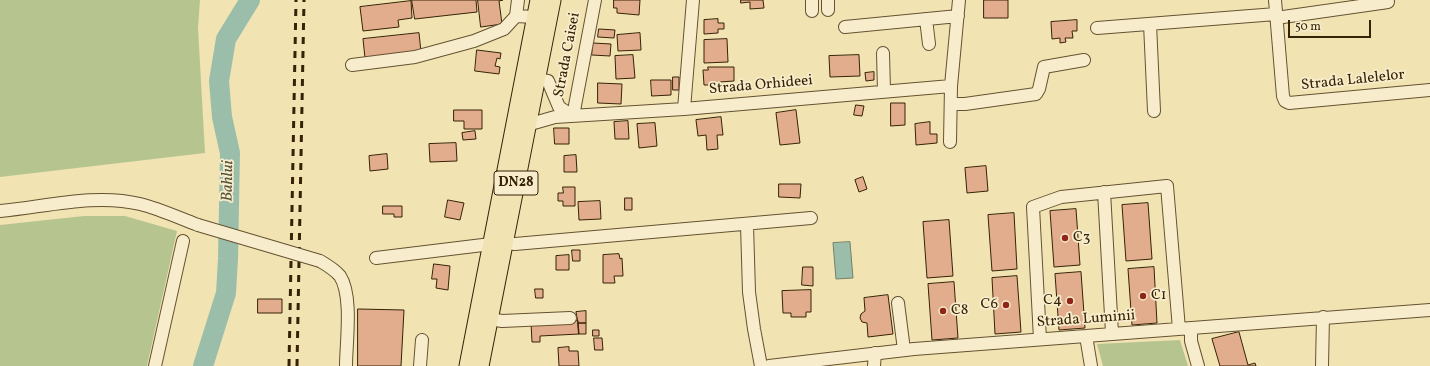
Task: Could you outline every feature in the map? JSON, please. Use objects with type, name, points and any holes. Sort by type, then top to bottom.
[{"type":"highway","name":"DN28","points":[[480,366],[483,322],[498,244],[538,0]]},
{"type":"highway","name":"DN28","points":[[498,244],[526,125],[552,0]]},
{"type":"highway","name":"DN28","points":[[468,366],[483,322]]},
{"type":"street","points":[[352,65],[415,57],[474,41],[504,29],[516,16],[518,0]]},
{"type":"street","name":"Strada Caisei","points":[[573,116],[595,0]]},
{"type":"street","points":[[684,108],[693,0]]},
{"type":"street","points":[[950,142],[952,104],[951,86],[959,0]]},
{"type":"street","points":[[1274,0],[1276,16]]},
{"type":"street","points":[[1096,28],[1276,16],[1388,2]]},
{"type":"street","points":[[516,16],[534,17]]},
{"type":"street","points":[[845,27],[958,16]]},
{"type":"street","name":"Strada Lalelelor","points":[[1276,16],[1283,96],[1285,101],[1290,104],[1430,90]]},
{"type":"street","points":[[926,19],[929,44]]},
{"type":"street","points":[[1150,24],[1154,111]]},
{"type":"street","points":[[884,53],[884,92]]},
{"type":"street","points":[[952,104],[965,104],[1036,94],[1039,89],[1044,67],[1084,60]]},
{"type":"street","points":[[535,80],[548,81],[559,107],[564,113],[573,116]]},
{"type":"street","name":"Strada Orhideei","points":[[526,125],[555,117],[951,86]]},
{"type":"street","points":[[1040,339],[1033,207],[1061,196],[1166,186],[1179,329]]},
{"type":"street","points":[[1104,192],[1112,333]]},
{"type":"street","points":[[0,211],[94,200],[140,204],[198,225],[320,261],[328,265],[340,277],[346,291],[346,366]]},
{"type":"street","points":[[376,258],[498,244],[515,244],[747,225],[810,218]]},
{"type":"street","points":[[747,225],[749,292],[761,366]]},
{"type":"street","points":[[155,366],[183,241]]},
{"type":"street","points":[[898,303],[904,350]]},
{"type":"street","name":"Strada Luminii","points":[[769,366],[904,350],[1430,310]]},
{"type":"street","points":[[461,366],[483,322],[570,318]]},
{"type":"street","points":[[1322,366],[1323,318]]},
{"type":"street","points":[[1191,328],[1191,341],[1198,366]]},
{"type":"street","points":[[1086,336],[1091,366]]},
{"type":"street","points":[[420,366],[422,340]]},
{"type":"street","points":[[874,366],[875,353]]},
{"type":"green space","points":[[0,0],[200,0],[198,28],[205,153],[0,177]]},
{"type":"green space","points":[[84,216],[125,216],[177,231],[147,366],[0,366],[0,225]]},
{"type":"green space","points":[[1180,340],[1188,366],[1103,366],[1097,344]]},
{"type":"shaded area","points":[[850,242],[853,278],[836,279],[833,243]]},
{"type":"building","points":[[412,0],[476,0],[477,12],[415,19]]},
{"type":"building","points":[[478,0],[503,0],[499,1],[502,24],[481,27]]},
{"type":"building","points":[[614,0],[640,0],[639,15],[617,13],[617,8],[614,8]]},
{"type":"building","points":[[741,0],[763,0],[764,8],[750,9],[750,2],[741,3]]},
{"type":"building","points":[[984,0],[1008,0],[1008,18],[984,18]]},
{"type":"building","points":[[411,1],[412,18],[398,20],[399,27],[363,31],[360,7]]},
{"type":"building","points":[[718,19],[718,23],[724,23],[724,29],[718,29],[718,33],[704,34],[704,20]]},
{"type":"building","points":[[1077,20],[1077,31],[1072,31],[1073,38],[1065,38],[1066,42],[1060,43],[1060,38],[1052,39],[1051,22]]},
{"type":"building","points":[[599,29],[615,30],[614,38],[598,37]]},
{"type":"building","points":[[419,33],[421,52],[365,58],[363,39]]},
{"type":"building","points":[[640,33],[641,50],[618,51],[617,35]]},
{"type":"building","points":[[727,39],[728,62],[704,63],[704,40]]},
{"type":"building","points":[[593,43],[611,44],[610,56],[592,55]]},
{"type":"building","points":[[477,50],[501,53],[500,59],[497,58],[495,66],[500,67],[499,74],[475,71]]},
{"type":"building","points":[[633,55],[635,78],[616,79],[615,56]]},
{"type":"building","points":[[859,55],[860,76],[830,77],[829,56]]},
{"type":"building","points":[[708,67],[734,67],[734,81],[719,82],[719,85],[704,85],[703,70],[708,70]]},
{"type":"building","points":[[874,72],[874,80],[866,81],[865,73]]},
{"type":"building","points":[[673,77],[679,77],[679,90],[673,90]]},
{"type":"building","points":[[651,80],[671,80],[671,95],[652,96]]},
{"type":"building","points":[[598,83],[622,84],[621,104],[598,103]]},
{"type":"building","points":[[891,103],[905,103],[905,125],[891,126]]},
{"type":"building","points":[[856,105],[864,106],[862,116],[854,115]]},
{"type":"building","points":[[454,110],[482,110],[482,129],[464,129],[464,121],[454,121]]},
{"type":"building","points":[[796,110],[800,143],[780,145],[776,113]]},
{"type":"building","points":[[721,117],[723,135],[717,135],[718,149],[707,150],[706,135],[698,136],[696,120]]},
{"type":"building","points":[[628,121],[629,139],[615,139],[614,122]]},
{"type":"building","points":[[930,122],[930,134],[937,134],[937,143],[916,145],[915,124]]},
{"type":"building","points":[[655,123],[657,146],[639,148],[637,124]]},
{"type":"building","points":[[554,128],[569,128],[569,144],[555,144]]},
{"type":"building","points":[[475,131],[476,139],[463,140],[462,133]]},
{"type":"building","points":[[456,143],[457,161],[430,162],[429,144]]},
{"type":"building","points":[[387,154],[388,169],[370,171],[369,156]]},
{"type":"building","points":[[576,155],[577,172],[564,172],[564,156]]},
{"type":"building","points":[[986,166],[988,191],[967,193],[965,168]]},
{"type":"building","points":[[863,177],[867,189],[859,192],[855,180]]},
{"type":"building","points":[[779,184],[801,184],[800,198],[779,197]]},
{"type":"building","points":[[563,187],[575,187],[575,206],[563,206],[563,201],[558,201],[558,193],[563,193]]},
{"type":"building","points":[[625,198],[632,198],[632,210],[625,210]]},
{"type":"building","points":[[448,200],[464,203],[460,220],[445,217]]},
{"type":"building","points":[[600,201],[601,219],[579,220],[578,202]]},
{"type":"building","points":[[1148,203],[1152,259],[1126,261],[1122,205]]},
{"type":"building","points":[[383,206],[402,206],[402,217],[394,217],[394,214],[383,214]]},
{"type":"building","name":"C3","points":[[1076,209],[1080,265],[1054,267],[1050,211]]},
{"type":"building","points":[[1014,213],[1017,269],[992,271],[988,215]]},
{"type":"building","points":[[949,220],[953,276],[927,278],[923,222]]},
{"type":"building","points":[[572,250],[580,250],[580,261],[573,261]]},
{"type":"building","points":[[619,254],[620,259],[622,258],[623,276],[614,276],[615,283],[603,283],[603,255]]},
{"type":"building","points":[[569,255],[569,270],[556,270],[556,256]]},
{"type":"building","points":[[434,264],[450,266],[448,290],[436,288],[437,279],[432,279]]},
{"type":"building","points":[[803,267],[813,267],[813,286],[802,285]]},
{"type":"building","name":"C1","points":[[1154,267],[1157,323],[1132,325],[1128,269]]},
{"type":"building","name":"C4","points":[[1081,272],[1085,328],[1059,330],[1055,274]]},
{"type":"building","name":"C6","points":[[1017,276],[1021,332],[995,334],[992,278]]},
{"type":"building","name":"C8","points":[[954,282],[958,338],[932,340],[928,284]]},
{"type":"building","points":[[535,289],[543,289],[543,298],[536,298]]},
{"type":"building","points":[[811,290],[811,312],[806,312],[806,317],[791,317],[791,313],[783,313],[782,291]]},
{"type":"building","points":[[888,295],[893,334],[868,337],[867,323],[862,322],[860,318],[861,314],[865,311],[864,298]]},
{"type":"building","points":[[258,299],[282,299],[282,313],[258,313]]},
{"type":"building","points":[[358,309],[404,310],[401,366],[358,366]]},
{"type":"building","points":[[586,311],[586,323],[578,323],[576,312]]},
{"type":"building","points":[[578,321],[579,334],[540,336],[540,342],[532,342],[531,323]]},
{"type":"building","points":[[578,323],[586,323],[586,334],[579,334]]},
{"type":"building","points":[[593,330],[599,330],[599,336],[593,336]]},
{"type":"building","points":[[1239,332],[1248,365],[1255,363],[1256,366],[1220,366],[1212,339]]},
{"type":"building","points":[[594,338],[602,338],[603,350],[595,350]]},
{"type":"building","points":[[569,347],[569,351],[578,351],[579,366],[559,366],[558,348]]},
{"type":"waterway","name":"Bahlui","points":[[203,366],[226,293],[228,259],[230,153],[222,117],[219,81],[226,39],[250,0]]},
{"type":"railway","points":[[289,366],[296,0]]},
{"type":"railway","points":[[297,366],[304,0]]},
{"type":"place","name":"C3","points":[[1065,238]]},
{"type":"place","name":"C1","points":[[1143,296]]},
{"type":"place","name":"C4","points":[[1070,301]]},
{"type":"place","name":"C6","points":[[1006,305]]},
{"type":"place","name":"C8","points":[[943,311]]}]
